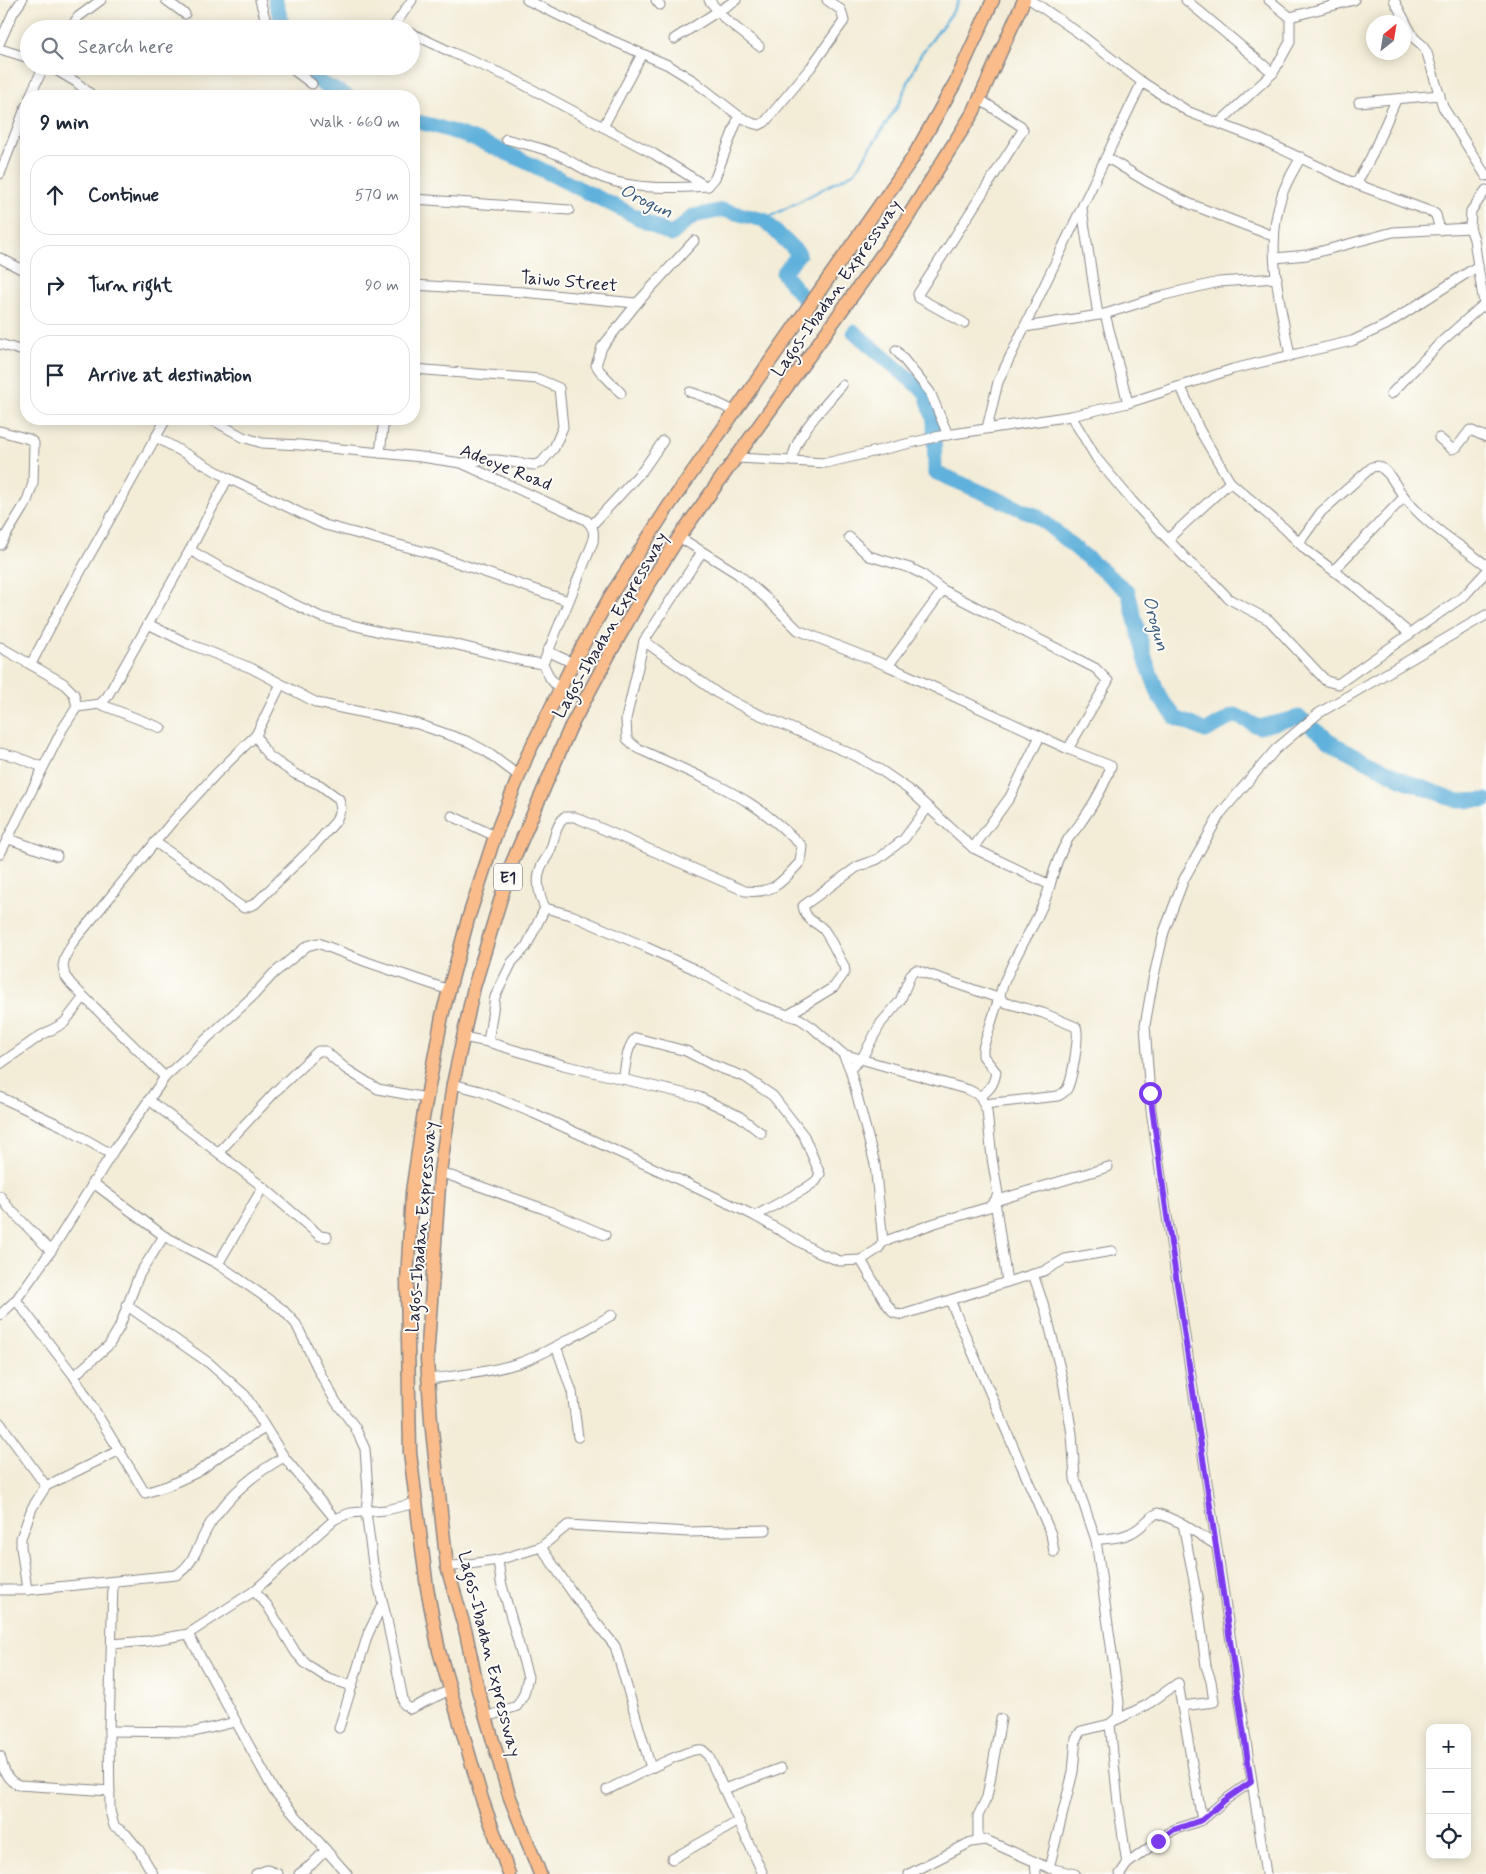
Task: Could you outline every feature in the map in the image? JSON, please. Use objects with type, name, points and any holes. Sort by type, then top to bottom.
[{"type":"highway","name":"Lagos-Ibadan Expressway","points":[[509,1874],[482,1799],[440,1652],[427,1588],[410,1452],[407,1368],[407,1281],[412,1192],[426,1098],[442,1016],[468,919],[495,836],[519,776],[573,663],[610,595],[668,508],[912,159],[955,83],[993,0]]},
{"type":"highway","name":"Lagos-Ibadan Expressway","points":[[540,1874],[509,1795],[447,1567],[428,1379],[430,1303],[440,1172],[453,1084],[474,987],[511,866],[570,728],[614,645],[646,589],[680,538],[901,228],[974,111],[1024,0]]},
{"type":"street","points":[[0,42],[13,13],[22,0]]},
{"type":"street","points":[[76,20],[101,0]]},
{"type":"street","points":[[166,0],[185,14]]},
{"type":"street","points":[[260,0],[266,20]]},
{"type":"street","points":[[401,20],[412,0]]},
{"type":"street","points":[[527,0],[668,65],[694,81],[739,116],[752,123],[759,124],[765,122],[812,67],[844,21],[841,10],[827,0]]},
{"type":"street","points":[[709,0],[718,12],[758,46]]},
{"type":"street","points":[[674,39],[736,0]]},
{"type":"street","points":[[1031,0],[1076,31],[1142,82],[1189,112],[1300,157],[1356,184],[1434,213],[1440,230]]},
{"type":"street","points":[[1186,0],[1273,73]]},
{"type":"street","points":[[1269,0],[1290,17]]},
{"type":"street","points":[[1290,17],[1354,0]]},
{"type":"street","points":[[1394,0],[1414,38],[1427,53],[1443,107],[1486,176]]},
{"type":"street","points":[[1219,123],[1273,73],[1289,44],[1290,17]]},
{"type":"street","points":[[420,37],[509,77],[654,154],[708,186]]},
{"type":"street","points":[[0,49],[20,55]]},
{"type":"street","points":[[603,127],[642,54]]},
{"type":"street","points":[[33,90],[40,75]]},
{"type":"street","points":[[64,75],[86,90]]},
{"type":"street","points":[[300,75],[312,84]]},
{"type":"street","points":[[987,428],[998,382],[1142,82]]},
{"type":"street","points":[[1358,102],[1440,95]]},
{"type":"street","points":[[964,323],[926,303],[919,298],[918,294],[1023,130],[1021,126],[979,99]]},
{"type":"street","points":[[1356,184],[1371,157],[1396,100]]},
{"type":"street","points":[[506,139],[559,155],[604,178],[624,184],[674,188],[708,186],[715,178],[739,116]]},
{"type":"street","points":[[0,174],[20,122]]},
{"type":"street","points":[[1106,157],[1147,182],[1190,204],[1273,236]]},
{"type":"street","points":[[1290,356],[1276,278],[1273,236],[1282,196],[1300,157]]},
{"type":"street","points":[[1391,394],[1441,342],[1485,306],[1474,239],[1470,228],[1471,211],[1486,190]]},
{"type":"street","points":[[420,199],[568,210]]},
{"type":"street","points":[[1082,209],[1102,314],[1128,403]]},
{"type":"street","points":[[1275,258],[1306,255],[1393,232],[1470,228]]},
{"type":"street","name":"Taiwo Street","points":[[420,285],[638,302],[694,241]]},
{"type":"street","points":[[0,258],[20,268]]},
{"type":"street","points":[[737,458],[826,463],[944,436],[1071,416],[1128,403],[1233,369],[1352,341],[1386,325],[1478,266]]},
{"type":"street","points":[[1025,327],[1102,314],[1164,295],[1219,282],[1276,278]]},
{"type":"street","points":[[621,393],[596,365],[602,347],[638,302]]},
{"type":"street","points":[[0,344],[20,350]]},
{"type":"street","points":[[896,350],[930,392],[944,436]]},
{"type":"street","points":[[420,369],[538,379],[559,388],[563,427],[554,448],[541,463],[534,465],[484,460],[461,463]]},
{"type":"street","points":[[792,461],[793,452],[800,437],[842,385]]},
{"type":"street","points":[[1181,387],[1199,429],[1230,482],[1285,529],[1306,550],[1358,589],[1410,634]]},
{"type":"street","points":[[690,392],[706,397],[736,412]]},
{"type":"street","points":[[1071,416],[1097,459],[1191,564],[1210,579],[1229,599],[1269,620],[1326,681],[1331,683],[1338,684],[1464,596],[1486,572]]},
{"type":"street","points":[[31,664],[163,425]]},
{"type":"street","name":"Adeoye Road","points":[[222,425],[243,437],[262,443],[380,453],[461,463],[581,517],[592,525]]},
{"type":"street","points":[[380,453],[383,425]]},
{"type":"street","points":[[1440,438],[1452,449],[1457,447],[1470,430],[1486,437]]},
{"type":"street","points":[[0,431],[29,439],[34,443],[33,483],[27,501],[0,545]]},
{"type":"street","points":[[156,437],[228,478],[325,525],[429,553],[568,601]]},
{"type":"street","points":[[559,689],[550,678],[543,664],[593,542],[594,532],[592,525],[643,470],[663,441]]},
{"type":"street","points":[[1299,543],[1321,512],[1372,467],[1383,468],[1404,497],[1422,516],[1486,565]]},
{"type":"street","points":[[100,704],[113,686],[190,550],[228,478]]},
{"type":"street","points":[[1168,539],[1230,482]]},
{"type":"street","points":[[1334,570],[1404,497]]},
{"type":"street","points":[[849,537],[869,556],[910,568],[922,574],[943,590],[1095,668],[1108,681],[1068,749]]},
{"type":"street","points":[[680,538],[738,574],[767,598],[798,630],[888,666],[1068,749],[1111,766],[1098,795],[1078,827],[1067,840],[1053,874],[1044,906],[1021,946],[1001,991],[983,1048],[983,1056],[996,1072],[995,1080],[982,1100]]},
{"type":"street","points":[[190,550],[237,577],[322,617],[388,634],[445,642],[543,664]]},
{"type":"street","points":[[545,908],[539,895],[538,879],[541,868],[549,854],[556,826],[564,817],[575,817],[745,891],[760,892],[774,887],[800,862],[802,846],[777,823],[752,804],[637,748],[627,738],[626,719],[644,641],[702,552]]},
{"type":"street","points":[[888,666],[943,590]]},
{"type":"street","points":[[1266,1874],[1151,1110],[1145,1025],[1152,980],[1164,932],[1184,879],[1220,814],[1276,749],[1319,713],[1486,615]]},
{"type":"street","points":[[148,624],[187,643],[251,668],[317,702],[418,724],[452,736],[486,752],[519,776]]},
{"type":"street","points":[[644,641],[717,693],[749,710],[856,756],[882,770],[908,789],[973,848],[1050,885]]},
{"type":"street","points":[[0,647],[31,664],[70,690],[76,700],[77,707],[63,728],[42,767],[9,839],[0,854]]},
{"type":"street","points":[[547,651],[573,663]]},
{"type":"street","points":[[165,1078],[84,998],[65,976],[63,966],[65,957],[73,942],[154,842],[216,774],[256,735],[281,684]]},
{"type":"street","points":[[77,707],[100,704],[161,728]]},
{"type":"street","points":[[154,842],[214,884],[244,908],[255,904],[314,846],[336,820],[341,808],[339,799],[320,785],[295,774],[270,757],[256,735]]},
{"type":"street","points":[[973,848],[1010,797],[1040,736]]},
{"type":"street","points":[[0,754],[17,757],[42,767]]},
{"type":"street","points":[[788,1015],[834,987],[845,972],[844,966],[823,928],[815,925],[809,919],[803,906],[857,866],[878,859],[904,839],[928,808]]},
{"type":"street","points":[[452,816],[495,836]]},
{"type":"street","points":[[9,839],[57,856]]},
{"type":"street","points":[[488,1042],[495,997],[512,962],[526,947],[545,908]]},
{"type":"street","points":[[545,908],[571,915],[646,947],[694,970],[758,1005],[800,1018],[843,1054],[850,1069],[874,1164],[883,1242]]},
{"type":"street","points":[[0,1315],[16,1300],[51,1251],[92,1182],[165,1078],[290,958],[314,943],[449,990]]},
{"type":"street","points":[[850,1069],[862,1058],[882,1023],[900,1000],[911,974],[916,970],[1000,998],[1003,1002],[1043,1013],[1072,1024],[1077,1030],[1069,1084],[1061,1094],[982,1100]]},
{"type":"street","points":[[0,1064],[40,1036],[64,1023],[84,998]]},
{"type":"street","points":[[463,1037],[488,1042],[563,1065],[699,1097],[739,1116],[761,1134]]},
{"type":"street","points":[[623,1079],[631,1041],[636,1038],[686,1051],[715,1066],[745,1077],[773,1096],[804,1136],[820,1174],[816,1181],[755,1216]]},
{"type":"street","points":[[219,1152],[277,1090],[322,1050],[362,1080],[378,1089],[426,1098]]},
{"type":"street","points":[[453,1084],[480,1091],[533,1112],[755,1216],[819,1253],[840,1261],[860,1260],[878,1249],[883,1242],[935,1222],[989,1207],[995,1201],[998,1194],[987,1111],[982,1100],[961,1087],[843,1054]]},
{"type":"street","points":[[0,1097],[62,1126],[111,1154]]},
{"type":"street","points":[[150,1100],[263,1187],[320,1236],[328,1237]]},
{"type":"street","points":[[995,1201],[1108,1167]]},
{"type":"street","points":[[440,1172],[544,1209],[605,1235]]},
{"type":"street","points":[[92,1182],[164,1236],[218,1264],[282,1310],[296,1324],[322,1377],[336,1402],[355,1427],[365,1449],[368,1491],[366,1512],[373,1564],[404,1704],[410,1709],[450,1690]]},
{"type":"street","points":[[218,1264],[263,1187]]},
{"type":"street","points":[[0,1196],[8,1207],[51,1251]]},
{"type":"street","points":[[995,1201],[1007,1282]]},
{"type":"street","points":[[74,1376],[109,1345],[119,1328],[126,1305],[139,1275],[164,1236]]},
{"type":"street","points":[[860,1260],[886,1303],[894,1313],[902,1315],[1044,1271],[1064,1259],[1112,1251]]},
{"type":"street","points":[[1033,1274],[1046,1312],[1063,1381],[1072,1434],[1075,1478],[1096,1540],[1119,1702],[1113,1722],[1118,1803],[1126,1864]]},
{"type":"street","points":[[16,1300],[74,1376],[145,1493],[167,1486],[198,1472],[222,1454],[265,1428]]},
{"type":"street","points":[[950,1300],[1051,1534],[1054,1552]]},
{"type":"street","points":[[126,1305],[209,1363],[245,1395],[284,1457],[335,1519]]},
{"type":"street","points":[[428,1379],[464,1375],[520,1362],[556,1346],[612,1315]]},
{"type":"street","points":[[556,1346],[572,1392],[578,1437]]},
{"type":"street","points":[[0,1423],[46,1486]]},
{"type":"street","points":[[27,1590],[21,1538],[32,1508],[46,1486],[120,1450]]},
{"type":"street","points":[[0,1590],[27,1590],[176,1575],[185,1570],[190,1564],[212,1521],[237,1491],[258,1472],[284,1457]]},
{"type":"street","points":[[112,1644],[148,1641],[188,1634],[254,1591],[335,1519],[350,1514],[386,1510],[416,1503]]},
{"type":"street","points":[[1096,1540],[1124,1536],[1136,1531],[1149,1518],[1158,1514],[1183,1524],[1216,1545]]},
{"type":"street","points":[[1182,1706],[1214,1702],[1211,1681],[1206,1666],[1197,1597],[1183,1524]]},
{"type":"street","points":[[447,1567],[498,1560],[541,1547],[568,1525],[689,1532],[766,1530]]},
{"type":"street","points":[[541,1547],[574,1595],[615,1646],[651,1768]]},
{"type":"street","points":[[487,1717],[517,1706],[524,1694],[528,1677],[501,1582],[498,1560]]},
{"type":"street","points":[[113,1582],[109,1731],[110,1811],[114,1826],[126,1834],[139,1850],[153,1874]]},
{"type":"street","points":[[254,1591],[267,1605],[296,1652],[306,1664],[328,1678],[352,1686]]},
{"type":"street","points":[[339,1728],[368,1634],[383,1603]]},
{"type":"street","points":[[188,1634],[274,1791],[347,1874]]},
{"type":"street","points":[[1049,1868],[1073,1772],[1076,1738],[1081,1731],[1113,1722],[1147,1705],[1178,1683],[1202,1820]]},
{"type":"street","points":[[978,1840],[978,1816],[987,1797],[1001,1719]]},
{"type":"street","points":[[109,1731],[194,1732],[235,1722]]},
{"type":"street","points":[[607,1790],[651,1768],[691,1752],[702,1750],[708,1755],[763,1874]]},
{"type":"street","points":[[0,1756],[5,1774],[9,1780],[19,1785],[110,1791]]},
{"type":"street","points":[[724,1789],[781,1768]]},
{"type":"street","points":[[1120,1874],[1126,1864],[1173,1830],[1202,1820],[1225,1800],[1251,1782]]},
{"type":"street","points":[[672,1858],[739,1821]]},
{"type":"street","points":[[912,1873],[978,1840],[986,1840],[1049,1868],[1075,1874]]},
{"type":"street","points":[[298,1874],[311,1865],[326,1850]]},
{"type":"street","points":[[1035,1862],[1036,1874]]},
{"type":"street","points":[[256,1874],[267,1870],[278,1874]]},
{"type":"waterway","name":"Orogun","points":[[275,0],[281,20]]},
{"type":"waterway","points":[[764,220],[855,172],[898,105],[921,54],[950,16],[959,0]]},
{"type":"waterway","name":"Orogun","points":[[314,75],[321,83],[335,90]]},
{"type":"waterway","name":"Orogun","points":[[420,122],[455,132],[495,148],[634,215],[671,235],[693,216],[723,210],[764,220],[799,254],[783,273],[804,299]]},
{"type":"waterway","name":"Orogun","points":[[854,332],[926,393],[934,421],[935,472],[1037,516],[1128,592],[1146,661],[1160,698],[1176,718],[1206,731],[1235,715],[1259,727],[1299,717],[1334,744],[1403,780],[1458,801],[1486,800]]},
{"type":"route","points":[[1150,1093],[1251,1782],[1225,1800],[1202,1820],[1173,1830],[1158,1841]]}]
